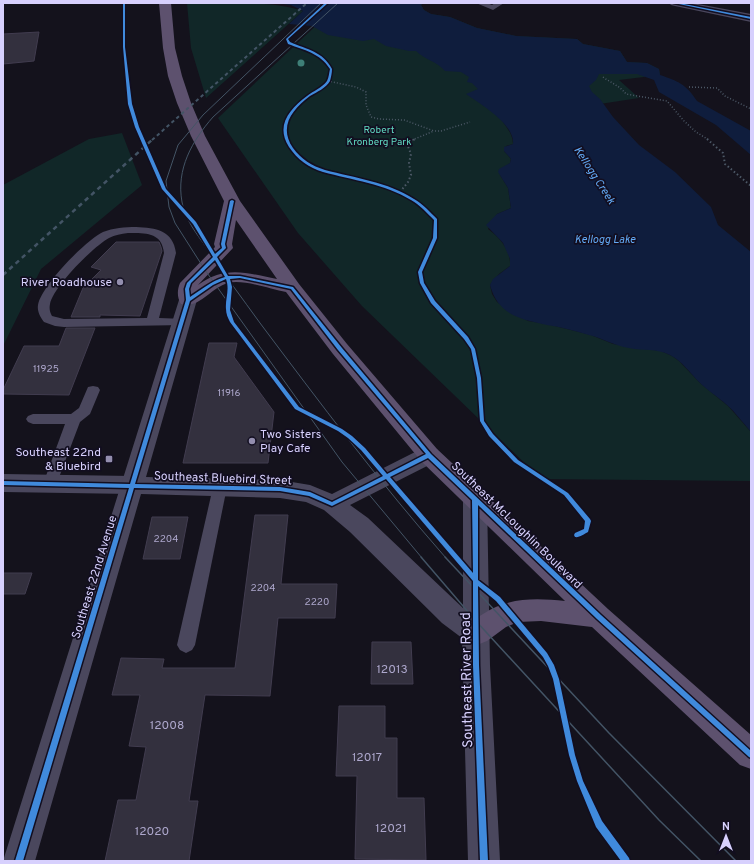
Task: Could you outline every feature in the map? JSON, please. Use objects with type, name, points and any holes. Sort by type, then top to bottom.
[{"type":"main road","name":"Southeast McLoughlin Boulevard","points":[[165,3],[168,48],[184,103],[198,136],[232,201],[292,288],[340,349],[429,455],[476,498],[599,617],[751,755]]},
{"type":"main road","points":[[232,201],[223,244],[224,248],[189,283],[187,289],[188,300],[199,293],[207,285],[232,277],[240,277],[292,288]]},
{"type":"main road","points":[[477,633],[496,619],[509,613],[524,610],[599,617]]},
{"type":"street","points":[[675,3],[704,6],[751,18]]},
{"type":"street","name":"Southeast 22nd Avenue","points":[[19,861],[188,300]]},
{"type":"street","points":[[332,504],[429,455]]},
{"type":"street","name":"Southeast Bluebird Street","points":[[3,483],[220,487],[294,490],[310,494],[332,504],[359,525],[451,615],[477,633]]},
{"type":"street","name":"Southeast River Road","points":[[476,498],[476,665],[484,861]]},
{"type":"lane","points":[[480,3],[493,8],[500,3]]},
{"type":"lane","points":[[152,322],[170,253],[169,244],[165,238],[150,232],[124,230],[107,234],[100,238],[64,275],[48,296],[43,309],[48,318],[55,322],[152,322],[181,322]]},
{"type":"lane","points":[[50,484],[74,419],[85,411],[92,390]]},
{"type":"lane","points":[[33,419],[74,419]]},
{"type":"lane","points":[[186,645],[220,487]]},
{"type":"path","points":[[603,77],[612,84],[621,88],[626,94],[666,101],[696,132],[711,142],[723,153],[725,164],[751,186]]},
{"type":"path","points":[[328,81],[356,87],[366,92],[365,101],[371,117],[379,119],[404,120],[434,131],[441,131],[470,122]]},
{"type":"path","points":[[689,87],[717,88],[725,96],[751,109]]},
{"type":"path","points":[[400,192],[409,182],[412,171],[409,163],[412,153],[407,148],[407,144],[434,131]]},
{"type":"green space","points":[[187,3],[277,5],[303,11],[206,98],[191,48]]},
{"type":"green space","name":"Robert Kronberg Park","points":[[340,3],[423,3],[421,5],[424,10],[431,14],[450,17],[477,28],[516,36],[577,39],[583,44],[620,51],[627,62],[647,63],[659,69],[660,75],[619,80],[639,98],[501,119],[513,140],[513,144],[506,146],[504,151],[511,159],[510,163],[500,175],[508,188],[511,208],[497,214],[488,229],[497,236],[507,250],[510,266],[499,274],[490,285],[492,294],[497,302],[528,321],[591,335],[613,344],[661,351],[679,361],[700,383],[728,406],[751,432],[751,481],[541,479],[362,306],[298,233],[218,118]]},
{"type":"green space","points":[[122,133],[142,185],[41,269],[3,346],[3,185],[89,139]]},
{"type":"water","name":"Kellogg Lake","points":[[275,3],[423,3],[421,5],[424,10],[431,14],[450,17],[477,28],[516,36],[577,39],[583,44],[620,51],[627,62],[647,63],[659,69],[660,75],[681,84],[697,101],[751,131],[751,155],[716,125],[659,92],[654,80],[637,74],[599,74],[596,80],[589,86],[592,92],[600,99],[613,117],[639,145],[675,172],[711,207],[718,225],[751,252],[751,432],[724,402],[702,385],[686,367],[670,355],[655,350],[624,347],[594,336],[519,318],[504,309],[498,303],[490,285],[493,279],[510,266],[510,259],[503,243],[486,225],[497,214],[511,208],[508,188],[498,172],[499,169],[510,163],[511,159],[504,151],[504,147],[513,144],[512,137],[503,122],[496,115],[466,94],[478,89],[472,83],[467,82],[469,77],[461,72],[445,71],[416,51],[386,46],[374,39],[363,41],[328,35],[312,26],[289,24],[303,11],[291,5]]},
{"type":"building","points":[[39,32],[34,61],[3,64],[3,34]]},
{"type":"building","name":"River Roadhouse","points":[[116,242],[159,242],[161,247],[162,251],[140,316],[100,315],[100,317],[71,317],[83,288],[101,270],[91,267]]},
{"type":"building","points":[[66,328],[95,328],[69,395],[3,394],[3,390],[24,346],[59,346]]},
{"type":"building","points":[[209,343],[237,343],[234,357],[274,412],[268,463],[183,463]]},
{"type":"building","points":[[255,515],[288,515],[281,584],[337,584],[335,618],[278,618],[270,696],[205,695],[189,801],[198,801],[189,861],[105,861],[118,800],[136,800],[146,747],[129,746],[140,695],[112,695],[121,658],[164,659],[162,668],[235,668]]},
{"type":"building","points":[[152,517],[188,517],[180,559],[143,559]]},
{"type":"building","points":[[3,573],[32,573],[25,594],[3,594]]},
{"type":"building","points":[[372,642],[411,642],[413,684],[371,684]]},
{"type":"building","points":[[339,706],[385,706],[385,738],[397,738],[397,798],[424,798],[426,860],[355,859],[357,776],[336,776]]},
{"type":"tram line","points":[[321,3],[203,115],[178,145],[166,181],[169,207],[175,223],[205,270],[342,462],[422,558]]},
{"type":"tram line","points":[[338,3],[205,126],[187,156],[181,178],[183,208],[195,231],[260,323],[374,472],[446,558]]},
{"type":"tram line","points":[[421,557],[475,620],[659,820],[701,861]]},
{"type":"tram line","points":[[445,557],[609,733],[736,861]]},
{"type":"railway","points":[[152,140],[307,3]]},
{"type":"railway","points":[[3,275],[153,139]]},
{"type":"cycle path","points":[[124,3],[124,47],[130,104],[137,127],[164,189],[195,223],[229,281],[230,292],[228,310],[232,322],[297,408],[340,430],[363,449],[476,581],[498,599],[545,655],[551,665],[556,679],[572,755],[580,781],[599,824],[626,861]]},
{"type":"cycle path","points":[[327,3],[287,39],[289,43],[318,55],[328,63],[331,69],[328,81],[302,101],[291,113],[285,126],[287,141],[292,149],[306,163],[315,168],[399,192],[413,199],[425,208],[436,220],[435,238],[420,272],[422,283],[433,302],[466,338],[473,349],[479,378],[482,421],[491,435],[516,461],[566,494],[588,521],[586,530],[577,535]]},
{"type":"cycle path","points":[[675,3],[751,18]]},
{"type":"cycle path","points":[[19,861],[188,300],[187,289],[189,283],[224,248],[223,244],[232,201]]},
{"type":"cycle path","points":[[188,300],[217,281],[231,277],[240,277],[292,288],[340,349],[429,455],[599,617],[751,755]]},
{"type":"cycle path","points":[[3,483],[280,489],[310,494],[332,504],[429,455]]},
{"type":"cycle path","points":[[475,498],[476,665],[484,861]]},
{"type":"place","name":"River Roadhouse","points":[[120,282]]},
{"type":"place","name":"Two Sisters Play Cafe","points":[[252,441]]},
{"type":"place","name":"Southeast 22nd & Bluebird","points":[[109,459]]},
{"type":"water label","name":"Kellogg Creek","points":[[595,175]]}]
